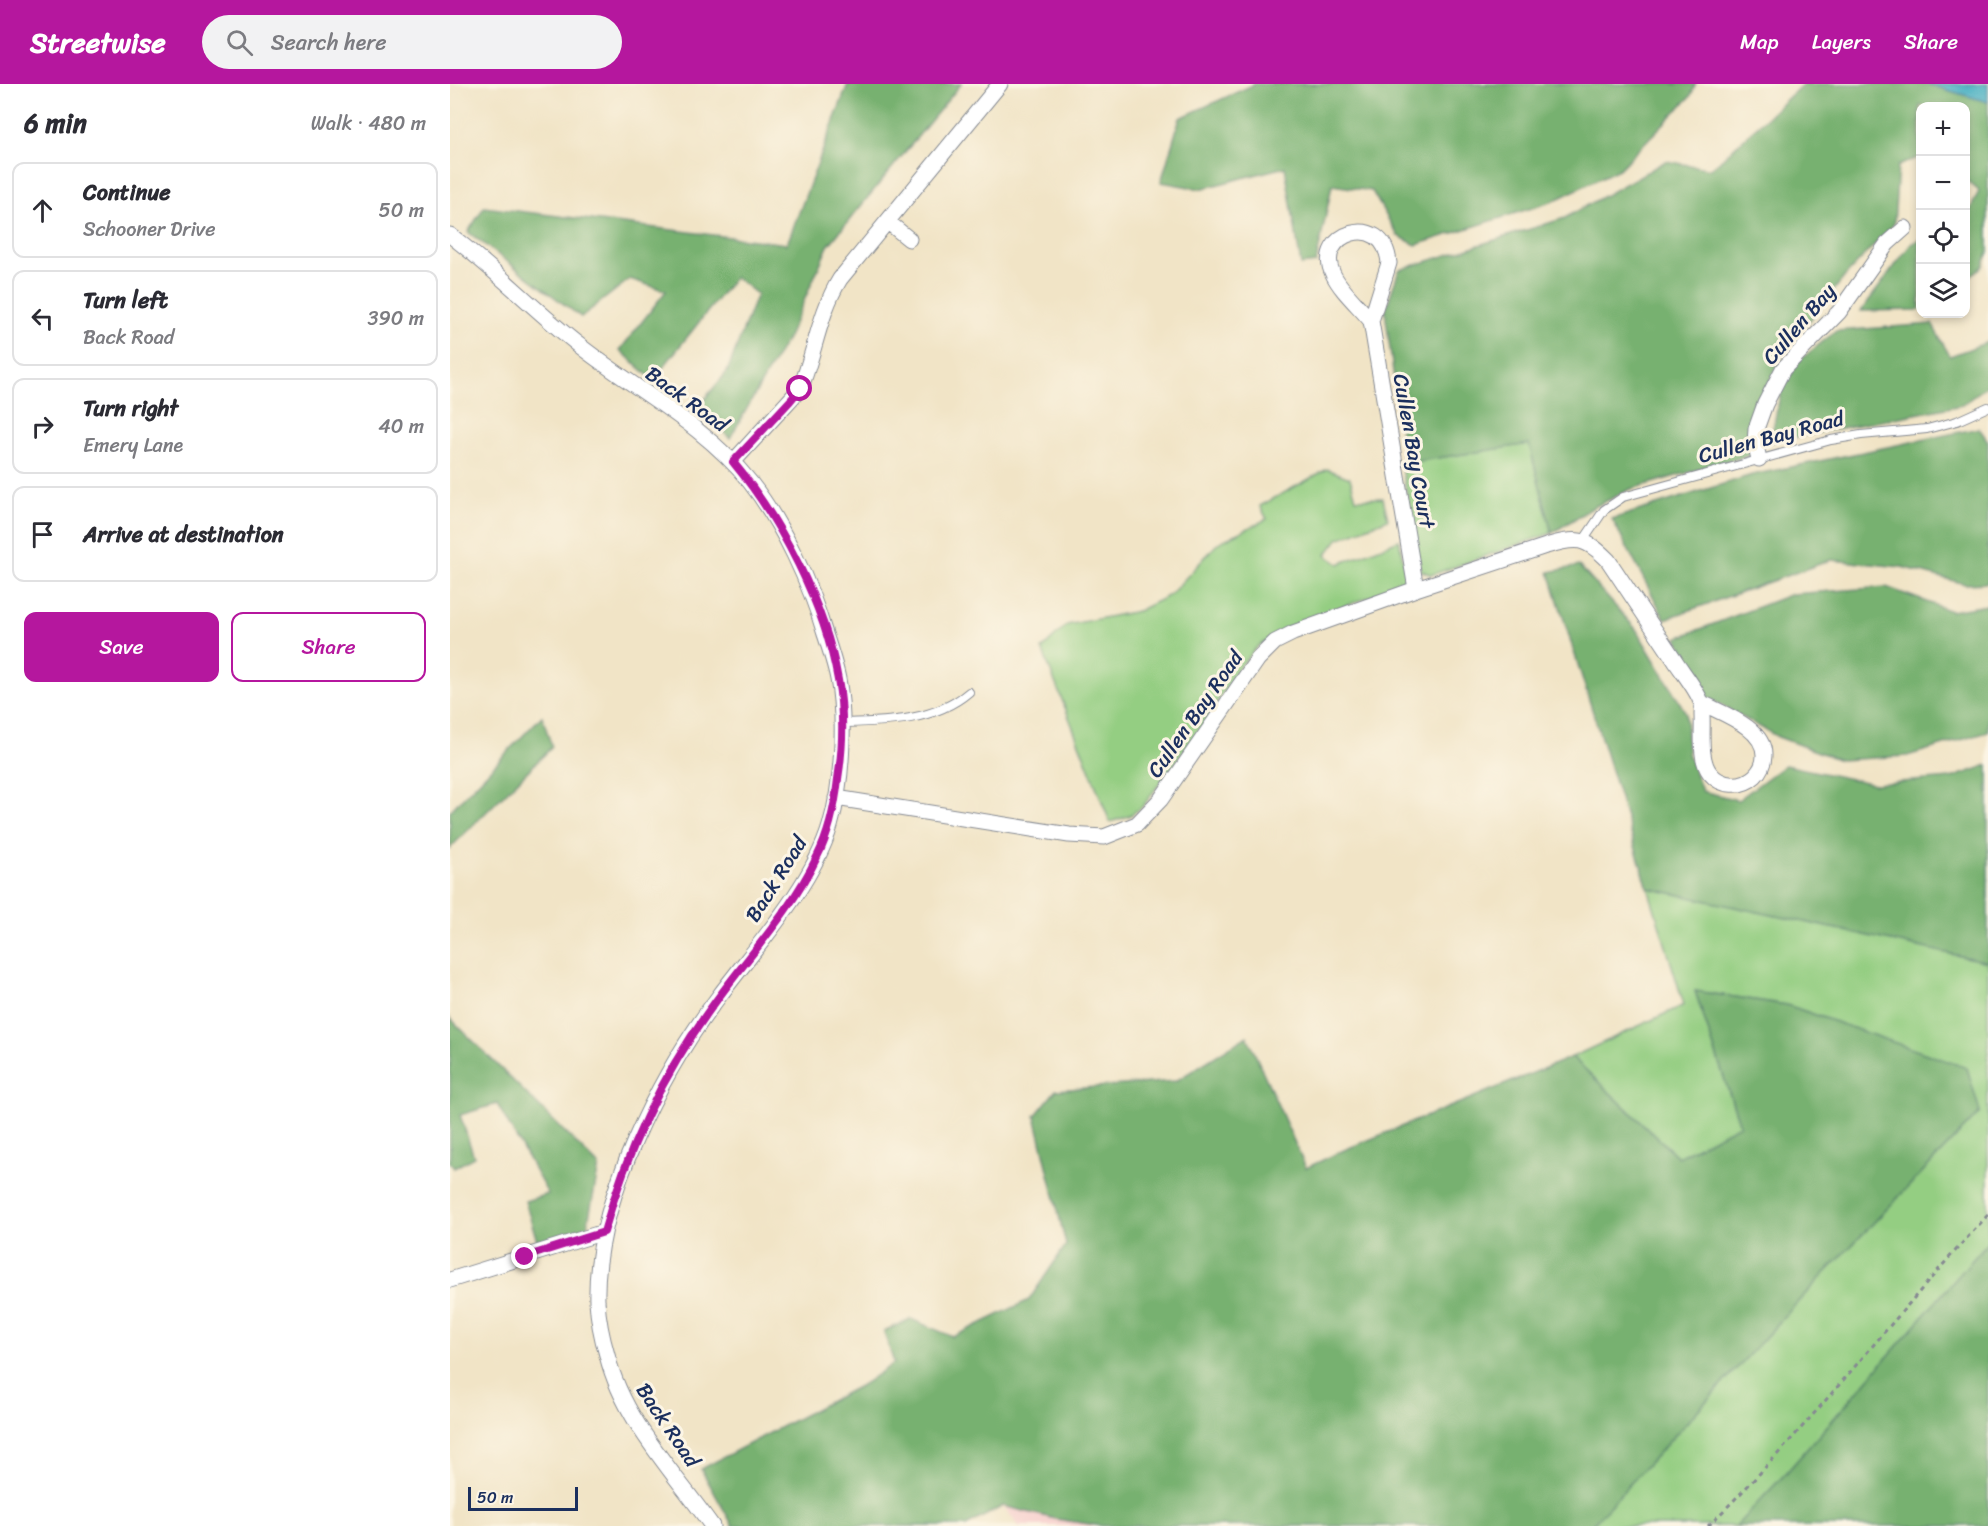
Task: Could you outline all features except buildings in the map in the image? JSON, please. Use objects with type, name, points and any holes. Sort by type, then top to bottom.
[{"type":"street","points":[[733,462],[800,389],[806,375],[822,314],[840,279],[1000,84]]},
{"type":"street","points":[[888,222],[909,240]]},
{"type":"street","name":"Cullen Bay","points":[[1759,459],[1755,442],[1756,429],[1765,404],[1783,369],[1839,312],[1887,244],[1905,228]]},
{"type":"street","name":"Cullen Bay Court","points":[[1371,321],[1337,281],[1330,263],[1330,254],[1334,245],[1349,233],[1359,231],[1377,237],[1384,244],[1388,253],[1389,263],[1371,321],[1416,589]]},
{"type":"street","name":"Back Road","points":[[450,235],[582,348],[695,428],[733,462],[753,486],[774,518],[805,578],[819,614],[838,679],[841,761],[830,827],[817,858],[796,893],[697,1027],[654,1103],[620,1181],[604,1232],[597,1304],[607,1355],[618,1388],[654,1448],[712,1526]]},
{"type":"street","points":[[1583,541],[1595,547],[1608,560],[1702,702],[1754,732],[1761,739],[1764,748],[1761,768],[1748,782],[1729,784],[1711,775],[1703,756],[1702,702]]},
{"type":"street","name":"Cullen Bay Road","points":[[836,798],[1069,835],[1104,837],[1137,824],[1161,799],[1258,659],[1275,642],[1293,633],[1416,589],[1554,544],[1583,541]]},
{"type":"street","points":[[450,1280],[604,1232]]},
{"type":"lane","name":"Cullen Bay Road","points":[[1583,541],[1604,510],[1623,497],[1831,440],[1927,429],[1957,421],[1988,407]]},
{"type":"lane","points":[[841,723],[878,722],[932,713],[958,702],[969,692]]},
{"type":"path","points":[[1708,1526],[1787,1444],[1946,1260],[1988,1215]]},
{"type":"shaded area","points":[[1003,1506],[1056,1519],[1102,1526],[1019,1526]]},
{"type":"green space","points":[[848,84],[961,84],[828,246],[789,335],[730,438],[697,408],[727,372],[757,294],[735,277],[653,380],[620,350],[666,291],[630,279],[581,317],[468,232],[484,207],[787,244]]},
{"type":"green space","points":[[1255,84],[1696,84],[1690,97],[1619,169],[1551,202],[1416,245],[1398,236],[1372,191],[1332,185],[1316,263],[1301,265],[1285,167],[1200,189],[1161,182],[1180,118]]},
{"type":"green space","points":[[1803,84],[1927,84],[1988,102],[1988,252],[1983,266],[1970,276],[1970,210],[1979,191],[1970,183],[1970,102],[1916,102],[1916,159],[1898,166],[1894,224],[1846,275],[1787,349],[1753,412],[1750,455],[1631,489],[1592,508],[1552,533],[1529,444],[1405,463],[1385,311],[1399,270],[1565,218],[1666,161],[1711,169]]},
{"type":"green space","points":[[1916,241],[1916,310],[1861,311],[1911,244]]},
{"type":"green space","points":[[1932,324],[1950,356],[1988,342],[1988,385],[1962,405],[1770,442],[1781,391],[1800,360],[1836,331]]},
{"type":"green space","points":[[1979,428],[1988,441],[1988,583],[1965,584],[1902,567],[1831,560],[1665,619],[1612,519],[1752,475]]},
{"type":"green space","points":[[1529,444],[1552,533],[1431,575],[1420,570],[1402,468],[1405,463]]},
{"type":"green space","points":[[1327,469],[1350,478],[1356,499],[1383,498],[1388,519],[1338,539],[1326,555],[1339,564],[1399,540],[1406,575],[1401,585],[1287,628],[1258,646],[1237,670],[1200,729],[1143,806],[1129,816],[1110,822],[1042,649],[1067,625],[1138,611],[1170,595],[1218,543],[1267,519],[1260,506]]},
{"type":"green space","points":[[1579,566],[1636,629],[1686,713],[1688,753],[1702,791],[1738,800],[1785,765],[1875,784],[1951,778],[1988,765],[1988,962],[1648,888],[1549,572]]},
{"type":"green space","points":[[1886,587],[1951,611],[1988,605],[1988,732],[1907,756],[1840,760],[1778,737],[1708,698],[1677,638],[1792,594]]},
{"type":"green space","points":[[542,716],[552,747],[450,848],[450,811]]},
{"type":"green space","points":[[1648,888],[1988,962],[1988,1242],[1787,1472],[1736,1526],[1591,1526],[1808,1291],[1980,1112],[1967,1068],[1787,1005],[1695,991],[1740,1125],[1678,1157],[1572,1057],[1684,1005]]},
{"type":"green space","points":[[1695,991],[1787,1005],[1967,1068],[1980,1112],[1808,1291],[1591,1526],[1102,1526],[1056,1519],[1003,1506],[966,1526],[733,1526],[701,1469],[865,1383],[894,1363],[884,1331],[911,1319],[953,1337],[1029,1300],[1066,1245],[1035,1116],[1056,1090],[1176,1081],[1247,1036],[1306,1168],[1344,1150],[1572,1057],[1678,1157],[1740,1125]]},
{"type":"green space","points":[[450,1018],[599,1166],[587,1228],[537,1241],[525,1201],[548,1194],[497,1104],[460,1115],[474,1157],[454,1168],[450,1162]]},
{"type":"green space","points":[[1988,1242],[1988,1526],[1736,1526],[1787,1472]]},
{"type":"water","points":[[1927,84],[1988,84],[1988,102]]},
{"type":"route","points":[[525,1257],[604,1232],[631,1152],[677,1059],[717,999],[796,893],[817,858],[830,827],[841,761],[841,711],[838,679],[819,614],[805,578],[774,518],[753,486],[733,462],[800,389]]}]
